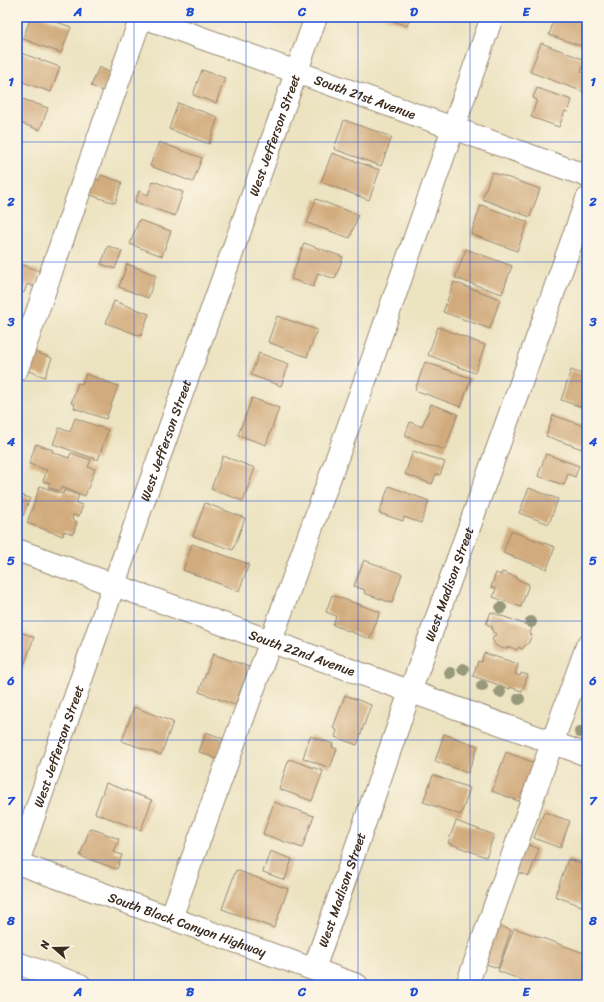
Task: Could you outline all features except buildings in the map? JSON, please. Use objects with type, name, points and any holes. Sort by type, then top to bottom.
[{"type":"main road","name":"South 21st Avenue","points":[[142,17],[587,176]]},
{"type":"main road","points":[[17,369],[142,17]]},
{"type":"main road","name":"West Jefferson Street","points":[[17,863],[113,585],[316,17]]},
{"type":"main road","points":[[171,918],[368,376],[492,17]]},
{"type":"main road","name":"West Madison Street","points":[[314,969],[410,692],[587,199]]},
{"type":"main road","name":"South 22nd Avenue","points":[[17,550],[587,756]]},
{"type":"main road","points":[[467,985],[587,646]]},
{"type":"main road","name":"South Black Canyon Highway","points":[[17,863],[357,985]]},
{"type":"main road","points":[[19,963],[80,985]]}]
